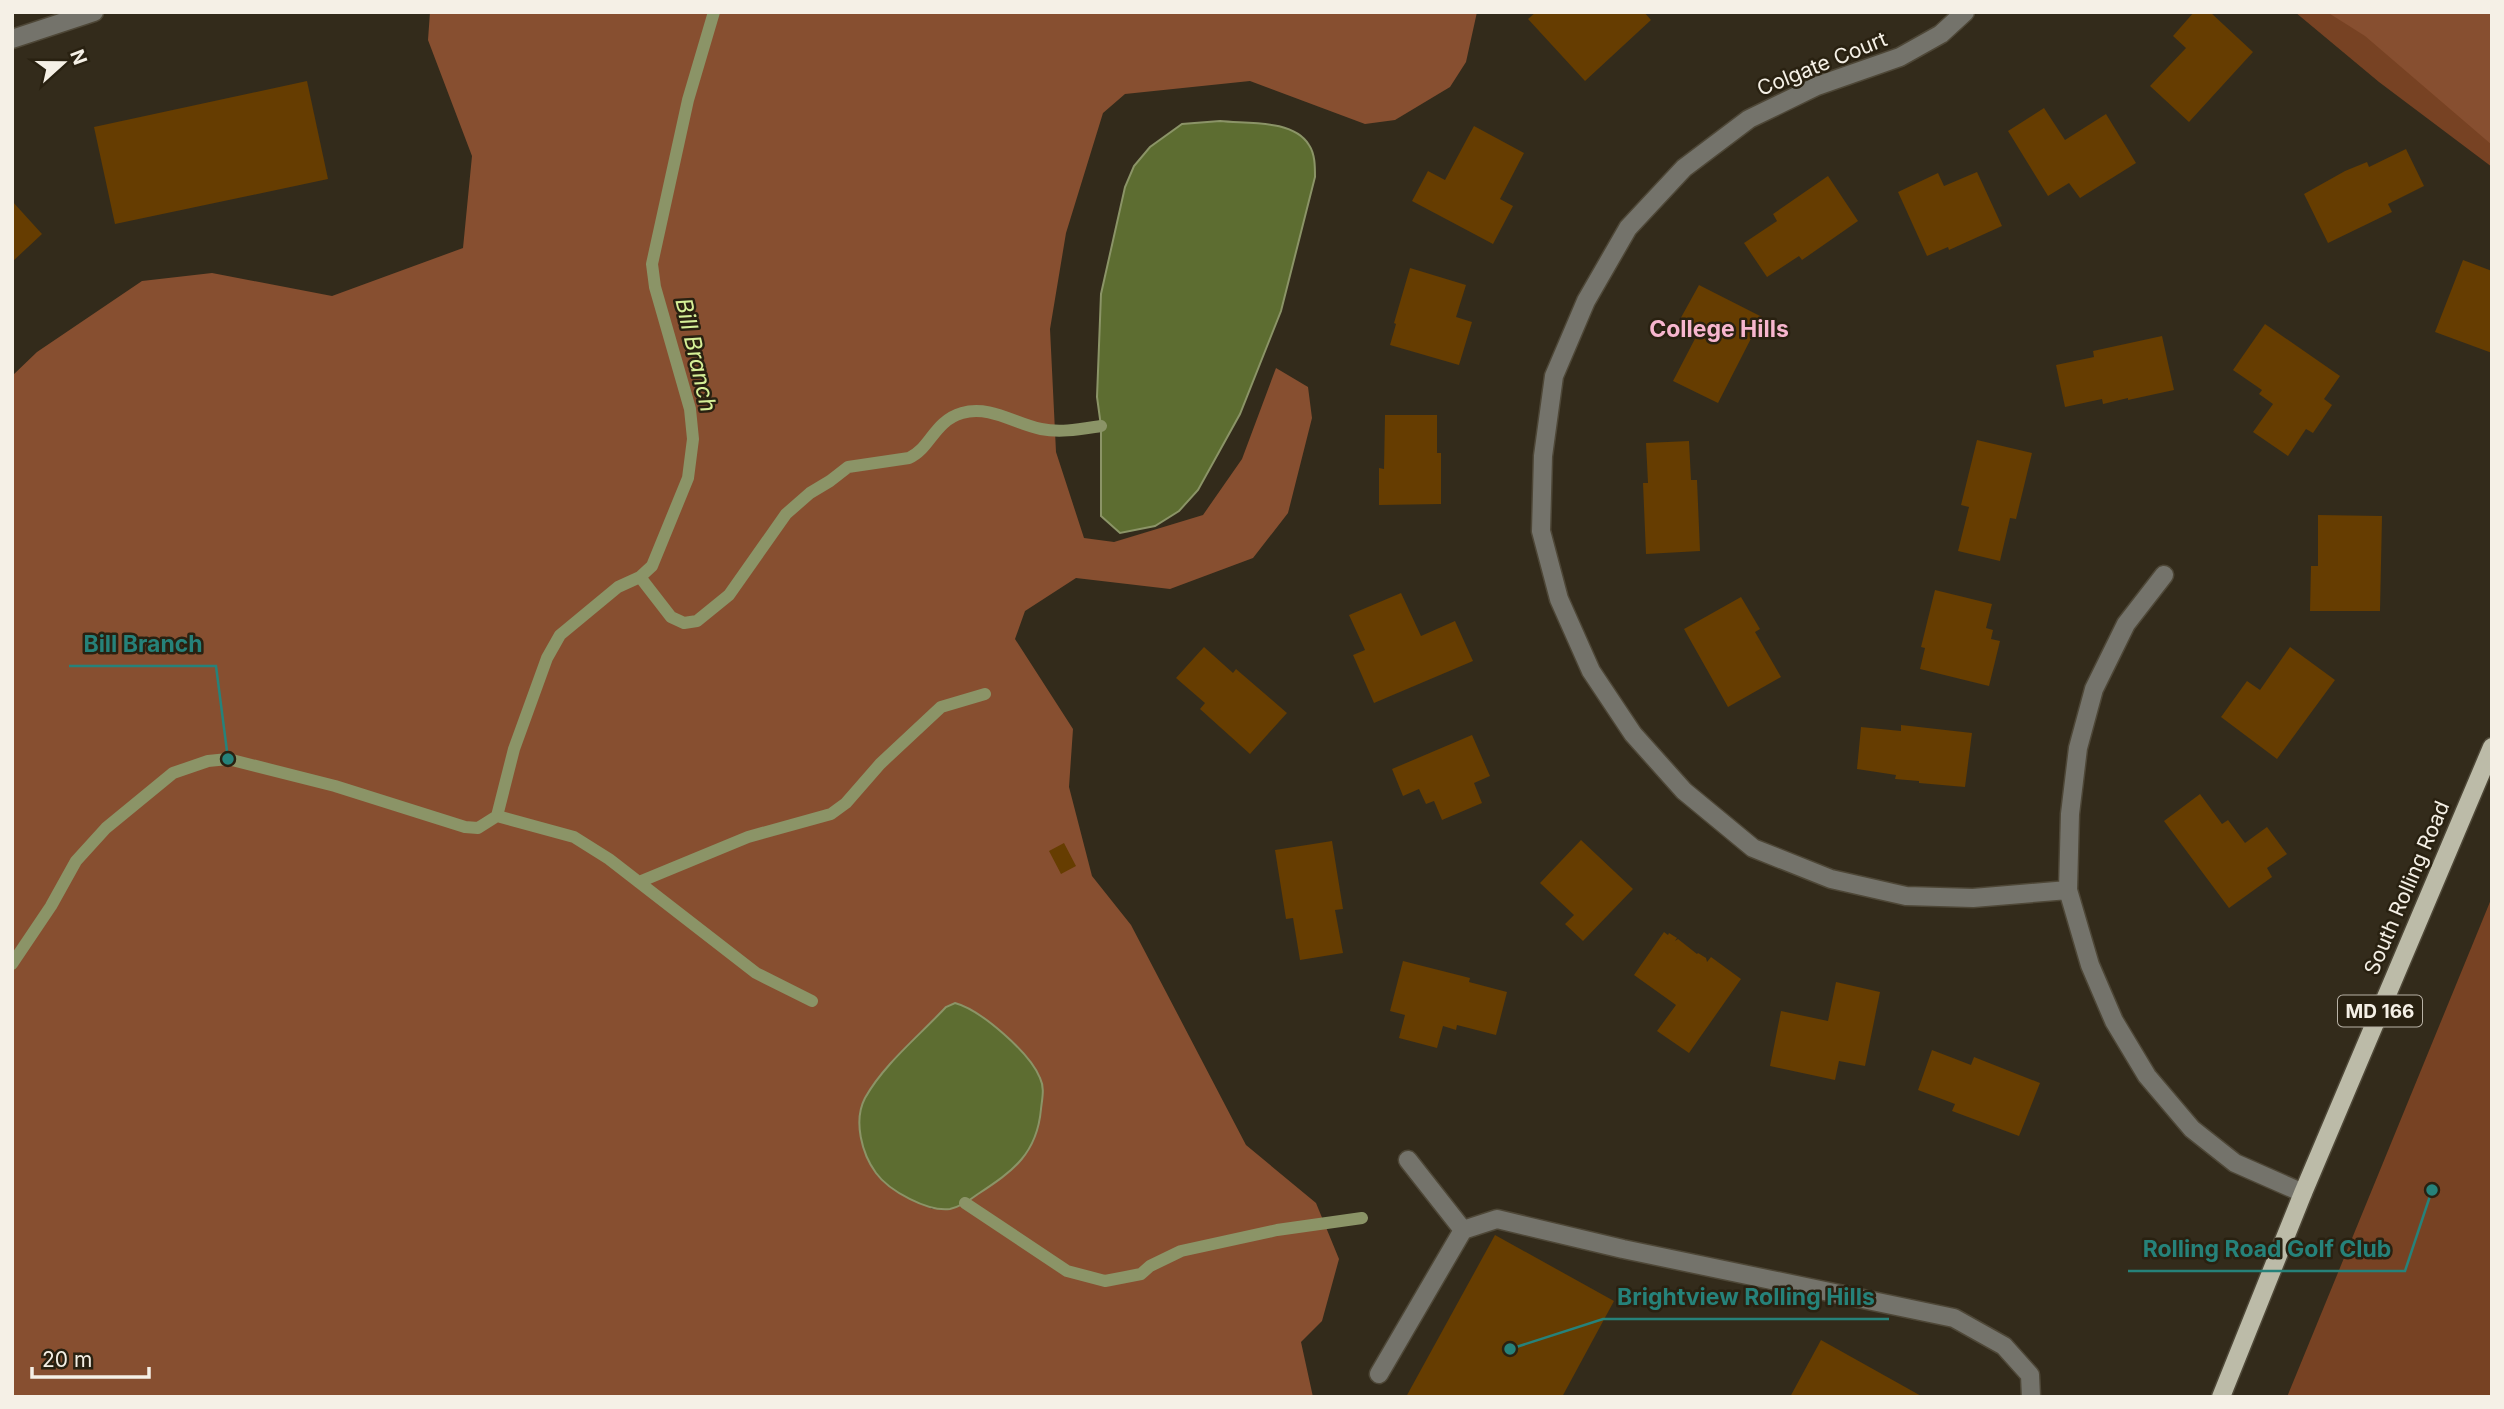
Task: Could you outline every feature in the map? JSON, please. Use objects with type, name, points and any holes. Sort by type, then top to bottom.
[{"type":"main road","name":"South Rolling Road","points":[[2221,1397],[2303,1193],[2492,747]]},
{"type":"street","points":[[12,39],[94,12]]},
{"type":"street","name":"Colgate Court","points":[[1965,12],[1941,34],[1900,57],[1817,86],[1749,119],[1685,168],[1628,228],[1586,301],[1554,376],[1543,456],[1541,531],[1559,599],[1591,671],[1633,734],[1684,791],[1753,848],[1831,879],[1906,896],[1973,898],[2068,890]]},
{"type":"street","points":[[2164,576],[2126,624],[2094,689],[2078,748],[2070,814],[2068,890],[2090,965],[2114,1021],[2147,1076],[2192,1129],[2235,1163],[2303,1193]]},
{"type":"street","points":[[1408,1160],[1462,1230]]},
{"type":"street","points":[[1379,1374],[1462,1230],[1497,1219],[1623,1250],[1954,1318],[2004,1346],[2030,1375],[2031,1397]]},
{"type":"shaded area","points":[[430,12],[1477,12],[1466,62],[1450,87],[1395,120],[1365,124],[1250,81],[1125,94],[1103,113],[1066,233],[1050,329],[1056,452],[1084,538],[1114,542],[1203,515],[1242,459],[1276,368],[1308,387],[1312,418],[1288,513],[1253,558],[1170,589],[1076,578],[1025,611],[1015,639],[1073,729],[1069,787],[1092,876],[1131,925],[1246,1145],[1316,1203],[1339,1259],[1322,1321],[1301,1342],[1313,1397],[12,1397],[12,376],[37,352],[142,281],[212,273],[332,296],[463,248],[472,156],[428,40]],"holes":[[[955,1003],[952,1209],[932,1209],[894,1187],[883,1073],[946,1007]]]},
{"type":"shaded area","points":[[2295,12],[2492,12],[2492,167],[2379,82]]},
{"type":"shaded area","points":[[2327,12],[2492,12],[2492,145],[2365,36]]},
{"type":"shaded area","points":[[1220,121],[1269,124],[1292,131],[1302,137],[1311,149],[1315,177],[1281,311],[1240,414],[1198,490],[1179,511],[1155,526],[1120,533],[1101,516],[1101,426],[1097,397],[1101,294],[1125,187],[1134,166],[1150,147],[1182,124]]},
{"type":"shaded area","points":[[2492,897],[2492,1397],[2287,1397]]},
{"type":"shaded area","points":[[955,1003],[978,1014],[1016,1045],[1035,1068],[1042,1082],[1043,1093],[1039,1125],[1029,1150],[1021,1160],[968,1201],[954,1208],[941,1209],[920,1204],[882,1180],[863,1147],[860,1117],[865,1098],[882,1074],[946,1007]]},
{"type":"building","points":[[1536,12],[1644,12],[1651,20],[1585,81],[1528,19]]},
{"type":"building","points":[[2194,12],[2210,12],[2253,52],[2189,122],[2150,86],[2186,48],[2173,36]]},
{"type":"building","points":[[307,81],[328,179],[115,224],[94,127]]},
{"type":"building","points":[[2044,108],[2065,140],[2106,114],[2136,163],[2080,198],[2069,183],[2048,196],[2008,131]]},
{"type":"building","points":[[1474,126],[1524,153],[1500,199],[1513,206],[1493,244],[1412,201],[1428,171],[1445,180]]},
{"type":"building","points":[[2406,149],[2424,186],[2388,204],[2392,212],[2328,243],[2304,194],[2345,171],[2367,162],[2369,167]]},
{"type":"building","points":[[1977,172],[2002,226],[1949,250],[1948,247],[1927,256],[1898,192],[1938,173],[1944,186]]},
{"type":"building","points":[[1828,176],[1858,221],[1802,260],[1799,256],[1767,277],[1744,243],[1777,221],[1773,214]]},
{"type":"building","points":[[12,201],[42,234],[12,262]]},
{"type":"building","points":[[2463,260],[2492,271],[2492,353],[2435,332]]},
{"type":"building","points":[[1410,268],[1466,285],[1456,317],[1472,322],[1459,365],[1390,345]]},
{"type":"building","points":[[1699,285],[1762,317],[1718,403],[1673,381],[1698,333],[1678,323]]},
{"type":"building","points":[[2265,324],[2340,376],[2324,399],[2332,405],[2313,433],[2306,429],[2288,456],[2253,432],[2273,404],[2259,394],[2262,390],[2233,370]]},
{"type":"building","points":[[2162,336],[2174,390],[2103,404],[2102,399],[2065,407],[2056,365],[2094,357],[2093,351]]},
{"type":"building","points":[[1385,415],[1437,415],[1437,453],[1441,453],[1441,504],[1379,505],[1379,468],[1384,469]]},
{"type":"building","points":[[1977,440],[2032,453],[2016,519],[2010,518],[2000,561],[1958,551],[1969,507],[1961,505]]},
{"type":"building","points":[[1689,441],[1691,480],[1697,480],[1700,551],[1646,554],[1643,483],[1648,483],[1646,443]]},
{"type":"building","points":[[2318,515],[2382,516],[2380,611],[2310,611],[2311,566],[2318,566]]},
{"type":"building","points":[[1935,590],[1992,604],[1986,628],[1993,630],[1991,639],[2000,641],[1989,686],[1920,669],[1925,648],[1921,647]]},
{"type":"building","points":[[1401,593],[1421,636],[1455,621],[1473,661],[1374,703],[1353,655],[1365,650],[1349,615]]},
{"type":"building","points":[[1741,597],[1760,629],[1755,632],[1781,677],[1728,707],[1684,629]]},
{"type":"building","points":[[1204,647],[1233,673],[1236,669],[1287,713],[1250,754],[1200,709],[1205,703],[1176,678]]},
{"type":"building","points":[[2290,647],[2335,680],[2277,759],[2221,717],[2247,681],[2260,690]]},
{"type":"building","points":[[1901,725],[1972,733],[1965,787],[1895,779],[1896,775],[1857,769],[1861,727],[1901,731]]},
{"type":"building","points":[[1472,735],[1490,776],[1474,783],[1482,803],[1442,820],[1434,801],[1426,804],[1419,789],[1403,796],[1392,769]]},
{"type":"building","points":[[2200,794],[2222,824],[2228,820],[2245,843],[2267,827],[2287,854],[2267,868],[2272,877],[2229,908],[2164,821]]},
{"type":"building","points":[[1581,840],[1633,889],[1583,941],[1565,924],[1574,915],[1540,883]]},
{"type":"building","points":[[1332,841],[1343,909],[1335,910],[1343,953],[1300,960],[1293,918],[1286,919],[1275,850]]},
{"type":"building","points":[[1064,843],[1076,866],[1061,874],[1049,851]]},
{"type":"building","points":[[1664,932],[1706,958],[1707,962],[1711,957],[1741,979],[1689,1053],[1657,1031],[1676,1005],[1634,975]]},
{"type":"building","points":[[1403,961],[1470,978],[1469,982],[1507,992],[1496,1035],[1457,1025],[1456,1030],[1443,1026],[1437,1048],[1399,1038],[1405,1015],[1390,1011]]},
{"type":"building","points":[[1836,982],[1880,992],[1865,1066],[1839,1061],[1835,1080],[1770,1066],[1781,1011],[1828,1021]]},
{"type":"building","points":[[1932,1050],[1971,1065],[1974,1057],[2040,1083],[2019,1136],[1952,1111],[1955,1104],[1918,1090]]},
{"type":"building","points":[[1495,1235],[1614,1301],[1562,1397],[1406,1397]]},
{"type":"building","points":[[1821,1340],[1923,1397],[1790,1397]]},
{"type":"waterway","name":"Bill Branch","points":[[12,964],[51,906],[76,861],[106,828],[173,773],[208,761],[228,759],[335,786],[465,827],[478,828],[497,816],[514,749],[547,658],[560,635],[618,587],[640,577],[652,566],[688,478],[693,439],[690,409],[655,287],[652,264],[688,100],[714,12]]},
{"type":"waterway","points":[[640,577],[671,617],[684,623],[697,621],[729,595],[786,514],[810,493],[848,467],[909,458],[916,454],[945,422],[972,411],[992,413],[1048,430],[1101,426]]},
{"type":"waterway","points":[[639,882],[748,837],[831,814],[846,803],[880,764],[941,707],[985,694]]},
{"type":"waterway","points":[[497,816],[574,837],[609,859],[756,973],[812,1001]]},
{"type":"waterway","points":[[965,1203],[1067,1271],[1105,1281],[1141,1274],[1150,1266],[1181,1251],[1277,1230],[1362,1218]]},
{"type":"place","name":"Bill Branch","points":[[228,759]]},
{"type":"place","name":"Rolling Road Golf Club","points":[[2432,1190]]},
{"type":"place","name":"Brightview Rolling Hills","points":[[1510,1349]]},
{"type":"district","name":"College Hills","points":[[1719,329]]}]
